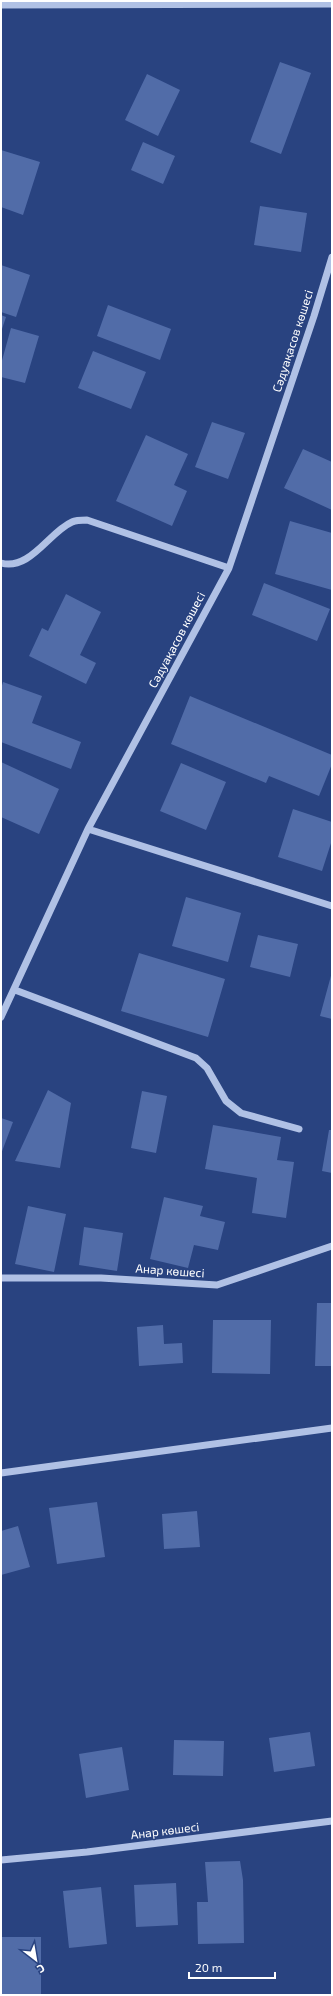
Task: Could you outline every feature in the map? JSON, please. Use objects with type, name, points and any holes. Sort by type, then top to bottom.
[{"type":"street","points":[[1,5],[332,4]]},
{"type":"street","name":"Сәдуақасов көшесі","points":[[1,1017],[15,990],[88,830],[229,568],[314,316],[332,257]]},
{"type":"street","points":[[1,563],[6,564],[20,562],[33,553],[62,527],[73,521],[87,520],[229,568]]},
{"type":"street","points":[[88,830],[332,906]]},
{"type":"street","points":[[15,990],[196,1058],[207,1068],[226,1101],[241,1113],[299,1129]]},
{"type":"street","name":"Анар көшесі","points":[[1,1278],[101,1278],[217,1285],[332,1246]]},
{"type":"street","points":[[1,1473],[332,1428]]},
{"type":"street","name":"Анар көшесі","points":[[1,1860],[87,1852],[332,1821]]},
{"type":"building","points":[[280,62],[311,73],[281,154],[250,142]]},
{"type":"building","points":[[147,74],[180,90],[158,136],[125,120]]},
{"type":"building","points":[[143,142],[175,156],[163,184],[131,170]]},
{"type":"building","points":[[1,150],[40,162],[23,215],[1,207]]},
{"type":"building","points":[[260,206],[307,213],[301,252],[254,245]]},
{"type":"building","points":[[1,265],[30,275],[16,317],[1,312]]},
{"type":"building","points":[[108,305],[171,329],[160,360],[97,336]]},
{"type":"building","points":[[1,315],[6,317],[1,332]]},
{"type":"building","points":[[11,328],[39,336],[25,383],[1,377],[1,364]]},
{"type":"building","points":[[93,351],[146,372],[131,409],[78,388]]},
{"type":"building","points":[[212,422],[245,433],[228,479],[195,467]]},
{"type":"building","points":[[146,435],[188,454],[174,485],[187,491],[172,526],[116,501]]},
{"type":"building","points":[[303,449],[332,462],[332,510],[284,488]]},
{"type":"building","points":[[290,521],[332,533],[332,590],[275,574]]},
{"type":"building","points":[[264,583],[330,609],[317,641],[252,615]]},
{"type":"building","points":[[66,594],[101,612],[80,655],[96,663],[86,684],[29,656],[42,628],[48,631]]},
{"type":"building","points":[[3,682],[42,696],[32,723],[81,742],[71,769],[1,742],[1,689]]},
{"type":"building","points":[[190,696],[332,755],[332,764],[319,796],[269,776],[266,783],[171,744]]},
{"type":"building","points":[[1,762],[59,789],[39,834],[1,817]]},
{"type":"building","points":[[181,763],[226,782],[206,830],[160,811]]},
{"type":"building","points":[[293,809],[332,822],[332,840],[322,871],[278,857]]},
{"type":"building","points":[[186,897],[241,913],[228,962],[172,946]]},
{"type":"building","points":[[258,935],[298,944],[290,977],[250,967]]},
{"type":"building","points":[[139,953],[225,979],[208,1037],[121,1011]]},
{"type":"building","points":[[332,972],[332,1019],[320,1016]]},
{"type":"building","points":[[48,1090],[71,1103],[60,1168],[15,1161]]},
{"type":"building","points":[[142,1091],[167,1096],[156,1153],[131,1148]]},
{"type":"building","points":[[1,1118],[13,1122],[1,1154]]},
{"type":"building","points":[[213,1125],[281,1137],[277,1160],[294,1162],[286,1218],[252,1213],[257,1178],[205,1169]]},
{"type":"building","points":[[329,1130],[332,1130],[332,1173],[322,1171]]},
{"type":"building","points":[[164,1197],[203,1206],[200,1216],[225,1222],[218,1250],[194,1245],[188,1268],[150,1259]]},
{"type":"building","points":[[28,1206],[66,1214],[54,1272],[15,1264]]},
{"type":"building","points":[[84,1227],[123,1233],[117,1271],[79,1265]]},
{"type":"building","points":[[317,1303],[332,1303],[332,1366],[315,1366]]},
{"type":"building","points":[[213,1320],[271,1320],[270,1374],[212,1373]]},
{"type":"building","points":[[163,1325],[164,1344],[182,1343],[183,1363],[139,1366],[137,1327]]},
{"type":"building","points":[[97,1502],[105,1557],[57,1564],[49,1508]]},
{"type":"building","points":[[197,1511],[200,1547],[164,1549],[162,1514]]},
{"type":"building","points":[[18,1526],[30,1567],[1,1575],[1,1531]]},
{"type":"building","points":[[310,1732],[315,1766],[274,1772],[269,1738]]},
{"type":"building","points":[[174,1740],[224,1741],[223,1776],[173,1775]]},
{"type":"building","points":[[122,1747],[129,1790],[86,1798],[79,1754]]},
{"type":"building","points":[[240,1861],[243,1880],[244,1943],[198,1944],[197,1902],[208,1902],[205,1862]]},
{"type":"building","points":[[176,1883],[178,1925],[136,1927],[134,1885]]},
{"type":"building","points":[[101,1887],[107,1944],[69,1948],[63,1891]]},
{"type":"building","points":[[2,1937],[41,1937],[41,1995],[2,1995]]}]
